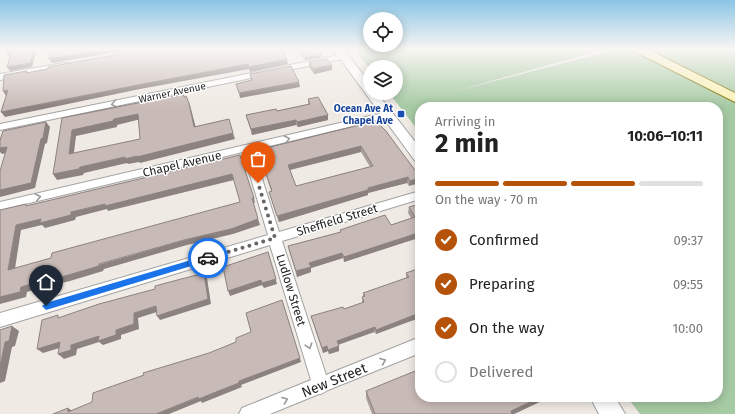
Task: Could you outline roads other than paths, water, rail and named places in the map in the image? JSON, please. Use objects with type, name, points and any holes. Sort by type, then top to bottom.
[{"type":"main road","points":[[676,68],[735,98]]},
{"type":"street","points":[[0,77],[49,68]]},
{"type":"street","name":"Warner Avenue","points":[[0,127],[267,68]]},
{"type":"street","points":[[353,68],[363,81]]},
{"type":"street","points":[[377,100],[415,151]]},
{"type":"street","name":"Chapel Avenue","points":[[0,206],[387,115]]},
{"type":"street","name":"Ludlow Street","points":[[247,149],[321,386]]},
{"type":"street","name":"Sheffield Street","points":[[0,320],[415,196]]},
{"type":"street","name":"New Street","points":[[248,414],[415,348]]},
{"type":"street","points":[[605,402],[614,414]]},
{"type":"place","name":"Ocean Ave At Chapel Ave","points":[[401,114]]}]
